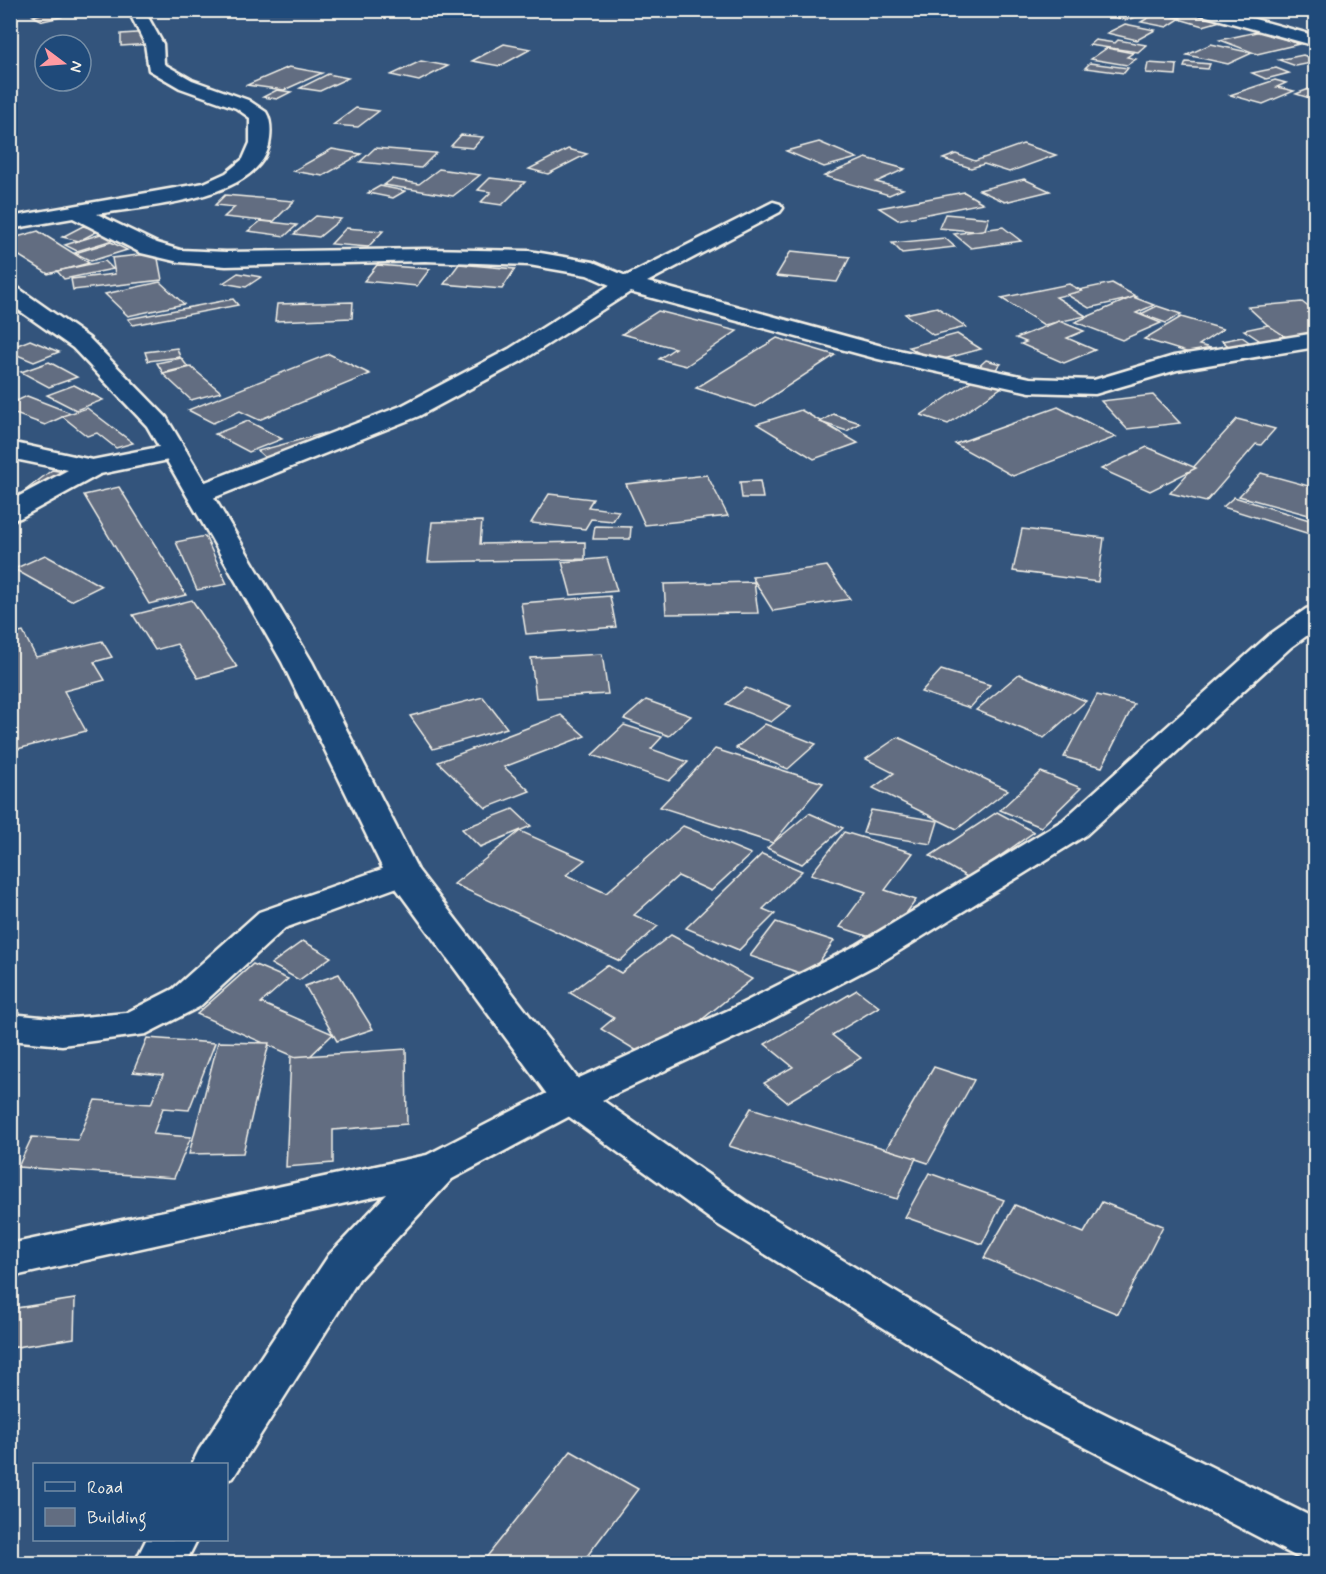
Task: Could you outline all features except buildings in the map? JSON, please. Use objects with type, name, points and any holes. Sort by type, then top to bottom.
[{"type":"street","points":[[10,223],[209,188],[236,177],[253,161],[263,134],[259,116],[242,104],[186,84],[155,66],[154,44],[136,10]]},
{"type":"street","points":[[1202,10],[1316,41]]},
{"type":"street","points":[[199,494],[410,411],[517,354],[627,284],[773,208]]},
{"type":"street","points":[[78,212],[149,248],[179,256],[226,259],[425,255],[529,258],[593,269],[627,284],[886,354],[1030,385],[1095,387],[1174,363],[1316,340]]},
{"type":"street","points":[[10,293],[81,343],[157,422],[297,662],[402,873],[571,1098],[732,1213],[1041,1403],[1316,1543]]},
{"type":"street","points":[[10,450],[92,468]]},
{"type":"street","points":[[10,512],[92,468],[174,452]]},
{"type":"street","points":[[10,1261],[437,1168],[571,1098],[744,1018],[870,953],[1074,828],[1280,641],[1316,615]]},
{"type":"street","points":[[10,1026],[62,1032],[133,1025],[186,998],[272,920],[402,873]]},
{"type":"street","points":[[217,1463],[345,1267],[437,1168]]},
{"type":"street","points":[[159,1563],[171,1541]]}]
